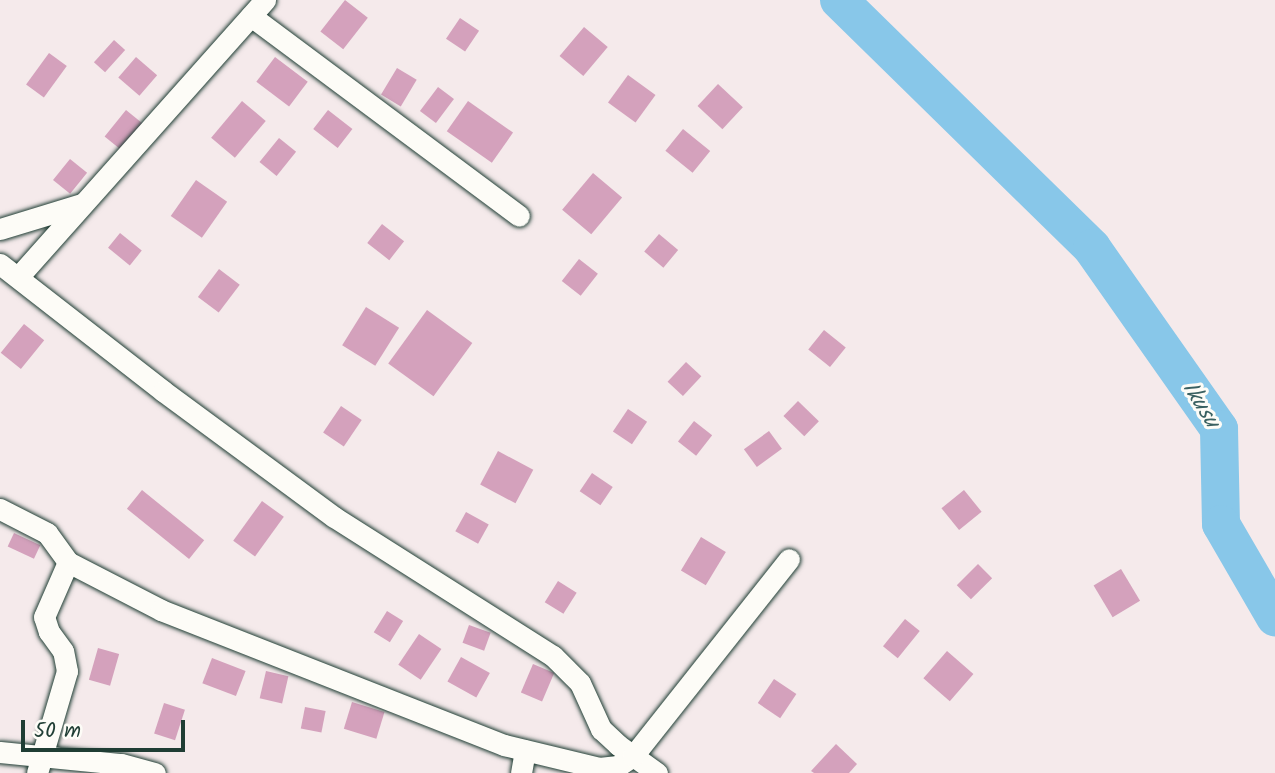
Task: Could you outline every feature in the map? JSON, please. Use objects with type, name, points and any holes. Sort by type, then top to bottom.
[{"type":"street","points":[[19,276],[258,8],[519,216]]},
{"type":"street","points":[[0,229],[84,203]]},
{"type":"street","points":[[0,264],[19,276],[163,391],[334,517],[553,656],[580,683],[601,729],[657,773]]},
{"type":"street","points":[[0,509],[47,533],[68,562],[186,620],[504,745],[599,768],[618,766],[633,756],[789,559]]},
{"type":"street","points":[[41,764],[67,671],[63,651],[49,632],[44,617],[68,562]]},
{"type":"street","points":[[521,773],[525,750]]},
{"type":"street","points":[[0,751],[41,764],[121,764],[155,773]]},
{"type":"building","points":[[345,0],[368,18],[343,49],[320,32]]},
{"type":"building","points":[[460,18],[479,31],[465,52],[446,39]]},
{"type":"building","points":[[584,27],[608,47],[583,76],[560,56]]},
{"type":"building","points":[[114,40],[125,50],[105,72],[94,62]]},
{"type":"building","points":[[49,53],[67,66],[44,97],[26,85]]},
{"type":"building","points":[[136,57],[157,75],[139,96],[118,77]]},
{"type":"building","points":[[275,57],[308,82],[289,106],[256,82]]},
{"type":"building","points":[[397,68],[417,80],[401,106],[381,95]]},
{"type":"building","points":[[628,75],[656,95],[636,122],[608,103]]},
{"type":"building","points":[[718,84],[743,107],[722,129],[698,106]]},
{"type":"building","points":[[438,87],[454,99],[436,123],[420,111]]},
{"type":"building","points":[[242,101],[266,121],[235,158],[211,138]]},
{"type":"building","points":[[468,101],[513,133],[492,163],[447,131]]},
{"type":"building","points":[[126,110],[142,123],[121,150],[105,136]]},
{"type":"building","points":[[328,110],[352,129],[338,148],[313,129]]},
{"type":"building","points":[[683,129],[710,151],[693,173],[665,151]]},
{"type":"building","points":[[279,138],[296,152],[277,176],[259,162]]},
{"type":"building","points":[[70,159],[87,173],[70,194],[53,180]]},
{"type":"building","points":[[593,173],[622,197],[591,234],[562,210]]},
{"type":"building","points":[[196,180],[227,202],[202,238],[171,216]]},
{"type":"building","points":[[382,224],[404,241],[389,260],[367,243]]},
{"type":"building","points":[[120,233],[142,251],[130,265],[108,248]]},
{"type":"building","points":[[659,234],[678,250],[663,268],[644,252]]},
{"type":"building","points":[[579,259],[598,274],[581,296],[562,281]]},
{"type":"building","points":[[219,269],[240,285],[219,313],[198,297]]},
{"type":"building","points":[[366,307],[399,328],[375,366],[342,345]]},
{"type":"building","points":[[427,310],[472,343],[434,396],[388,363]]},
{"type":"building","points":[[24,324],[44,340],[21,369],[1,353]]},
{"type":"building","points":[[824,330],[846,348],[830,367],[808,349]]},
{"type":"building","points":[[686,362],[701,376],[683,396],[668,382]]},
{"type":"building","points":[[798,401],[819,421],[804,436],[783,416]]},
{"type":"building","points":[[341,406],[362,420],[344,447],[323,433]]},
{"type":"building","points":[[628,409],[647,422],[632,444],[613,431]]},
{"type":"building","points":[[694,421],[712,435],[696,456],[678,441]]},
{"type":"building","points":[[769,431],[782,449],[757,467],[744,449]]},
{"type":"building","points":[[498,451],[533,470],[515,503],[480,485]]},
{"type":"building","points":[[592,473],[613,487],[600,505],[580,491]]},
{"type":"building","points":[[142,490],[204,540],[189,559],[127,509]]},
{"type":"building","points":[[964,490],[982,512],[959,530],[941,508]]},
{"type":"building","points":[[262,501],[284,517],[255,557],[233,541]]},
{"type":"building","points":[[466,512],[489,525],[478,544],[455,531]]},
{"type":"building","points":[[14,533],[40,545],[34,559],[8,547]]},
{"type":"building","points":[[701,537],[726,552],[706,585],[681,570]]},
{"type":"building","points":[[978,564],[992,578],[971,599],[957,585]]},
{"type":"building","points":[[1121,569],[1140,601],[1113,617],[1094,585]]},
{"type":"building","points":[[558,581],[577,593],[563,614],[545,602]]},
{"type":"building","points":[[387,611],[403,621],[390,642],[374,632]]},
{"type":"building","points":[[905,619],[920,631],[898,658],[883,646]]},
{"type":"building","points":[[469,625],[491,633],[484,651],[463,643]]},
{"type":"building","points":[[419,634],[441,649],[421,680],[398,665]]},
{"type":"building","points":[[98,648],[119,654],[110,686],[89,680]]},
{"type":"building","points":[[947,651],[973,674],[950,701],[923,678]]},
{"type":"building","points":[[461,657],[490,673],[476,697],[447,681]]},
{"type":"building","points":[[212,658],[246,671],[236,696],[202,683]]},
{"type":"building","points":[[533,664],[554,673],[542,702],[521,693]]},
{"type":"building","points":[[266,671],[288,676],[282,703],[260,698]]},
{"type":"building","points":[[774,679],[796,694],[780,718],[758,703]]},
{"type":"building","points":[[352,702],[385,712],[376,739],[344,729]]},
{"type":"building","points":[[164,703],[185,710],[175,740],[154,733]]},
{"type":"building","points":[[305,707],[326,711],[321,733],[301,729]]},
{"type":"building","points":[[836,744],[857,764],[849,773],[811,771]]},
{"type":"waterway","name":"Ikusu","points":[[839,0],[1092,248],[1219,429],[1221,524],[1275,617]]}]
